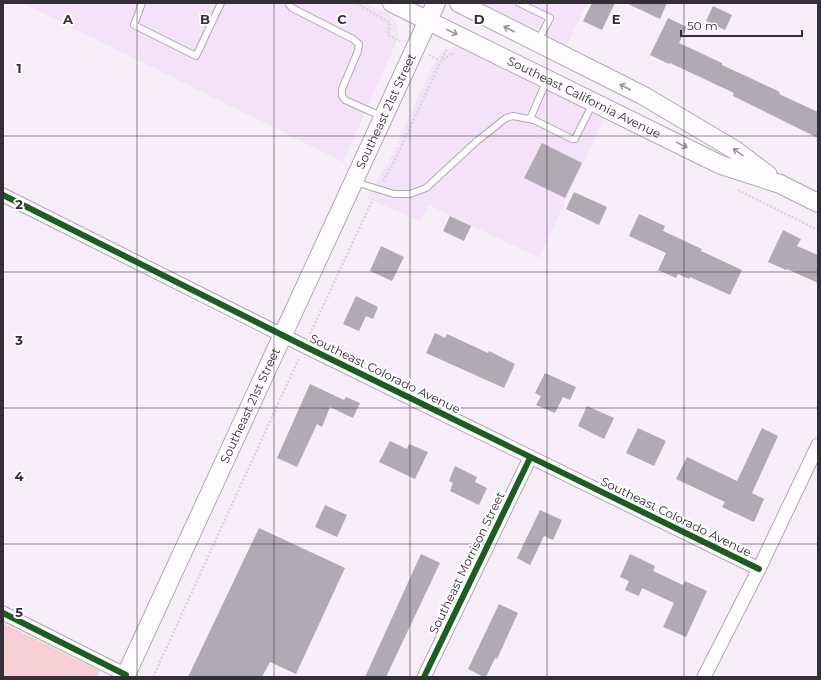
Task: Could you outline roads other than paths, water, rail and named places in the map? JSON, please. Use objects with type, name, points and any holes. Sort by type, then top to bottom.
[{"type":"main road","name":"Southeast California Avenue","points":[[392,3],[721,165],[780,184],[818,203]]},
{"type":"main road","name":"Southeast 21st Street","points":[[126,676],[436,3]]},
{"type":"main road","name":"Southeast California Avenue","points":[[459,3],[644,96],[735,150],[780,184]]},
{"type":"street","name":"Southeast Colorado Avenue","points":[[3,195],[530,458],[759,569]]},
{"type":"street","points":[[704,677],[759,569],[818,445]]},
{"type":"street","name":"Southeast Morrison Street","points":[[424,677],[530,458]]},
{"type":"street","points":[[3,613],[126,676]]},
{"type":"lane","points":[[142,3],[134,25],[196,56],[221,3]]},
{"type":"lane","points":[[288,3],[292,8],[353,39],[359,44],[358,51],[342,89],[342,96],[346,100],[383,117]]},
{"type":"lane","points":[[519,3],[550,18],[537,43]]},
{"type":"lane","points":[[530,118],[547,79]]},
{"type":"lane","points":[[353,181],[394,194],[410,194],[426,188],[477,141],[506,118],[513,116],[530,118],[572,139],[575,139],[593,101]]}]
